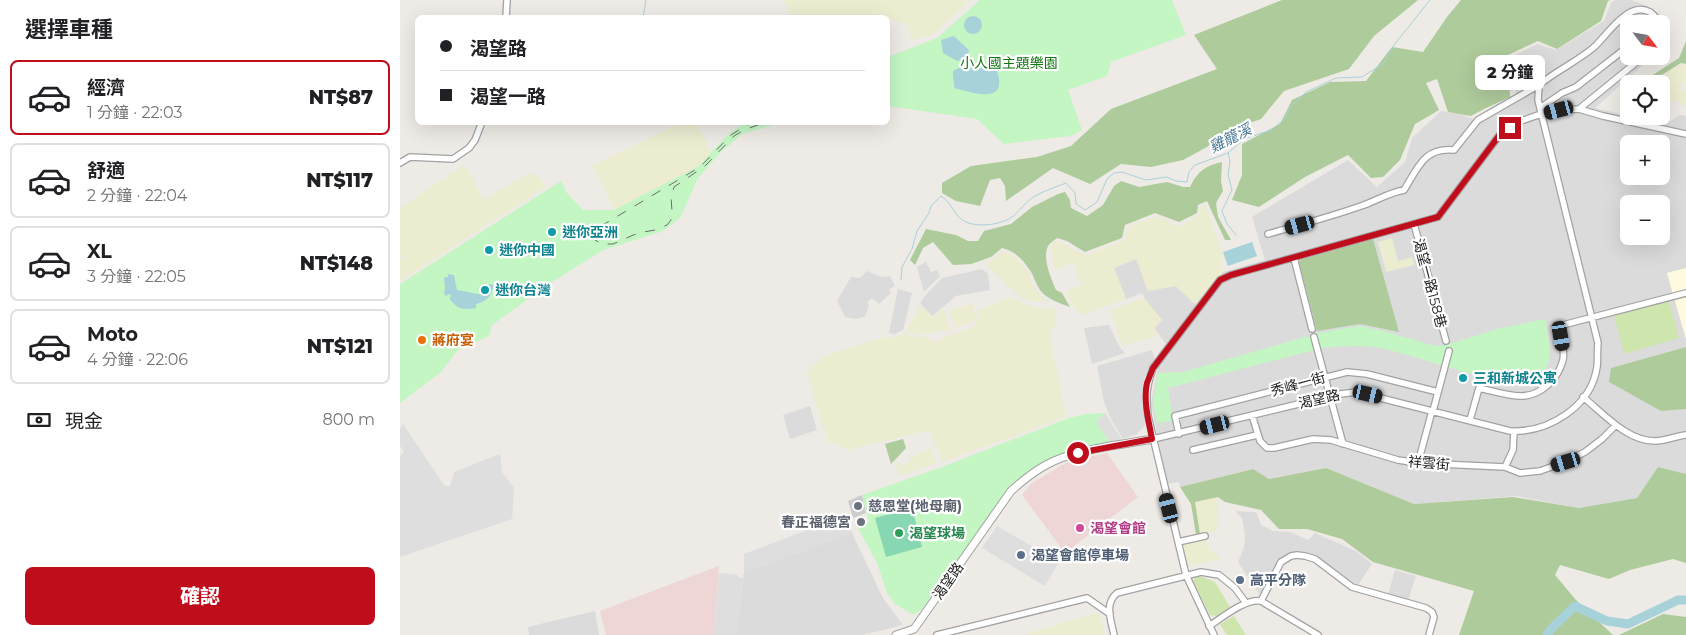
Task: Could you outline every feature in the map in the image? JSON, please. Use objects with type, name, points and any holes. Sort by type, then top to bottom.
[{"type":"street","points":[[506,15],[507,0]]},
{"type":"street","points":[[1625,15],[1640,8],[1653,15]]},
{"type":"street","points":[[1268,234],[1332,216],[1369,204],[1393,192],[1404,190],[1425,157],[1433,152],[1444,149],[1454,150],[1478,120],[1539,85],[1549,76],[1593,48],[1620,20]]},
{"type":"street","points":[[1214,635],[1186,575],[1152,439],[1146,391],[1153,368],[1182,334],[1220,280],[1226,280],[1294,258],[1442,217],[1501,133],[1541,111],[1562,93],[1576,88],[1620,54]]},
{"type":"street","points":[[1578,109],[1633,65]]},
{"type":"street","name":"渴望路","points":[[896,635],[914,629],[1011,491],[1026,477],[1046,464],[1060,458],[1178,434],[1330,396],[1357,392],[1514,431],[1523,432],[1540,428],[1565,416],[1590,388],[1597,368],[1598,343],[1538,100],[1539,85]]},
{"type":"street","points":[[1541,111],[1578,109],[1686,134]]},
{"type":"street","points":[[400,163],[410,158],[453,159],[469,148],[475,140],[481,125]]},
{"type":"street","name":"渴望一路158巷","points":[[1414,224],[1446,337]]},
{"type":"street","points":[[1294,258],[1312,329]]},
{"type":"street","points":[[1470,420],[1479,388],[1520,396],[1532,395],[1544,389],[1555,377],[1563,360],[1560,326],[1591,316],[1686,292]]},
{"type":"street","points":[[1202,306],[1204,312]]},
{"type":"street","points":[[1314,337],[1343,444]]},
{"type":"street","points":[[1418,464],[1449,351]]},
{"type":"street","name":"秀峰一街","points":[[1178,434],[1175,416],[1347,372],[1367,374],[1438,392]]},
{"type":"street","points":[[1583,397],[1635,438],[1656,442],[1686,435]]},
{"type":"street","points":[[1193,450],[1257,435],[1252,416]]},
{"type":"street","name":"祥雲街","points":[[1257,435],[1267,448],[1313,439],[1330,440],[1418,464],[1505,467],[1520,473],[1540,470],[1566,462],[1585,452],[1602,439],[1616,424]]},
{"type":"street","points":[[1505,467],[1514,450],[1514,431]]},
{"type":"street","points":[[1178,542],[1205,536]]},
{"type":"street","points":[[1261,601],[1281,562],[1291,556],[1305,556],[1325,566],[1352,587],[1426,608],[1432,612],[1434,617],[1429,635]]},
{"type":"street","points":[[1114,635],[1109,603],[1117,593],[1186,575],[1201,572],[1219,575],[1235,588],[1246,603]]},
{"type":"street","points":[[938,635],[1087,598],[1110,614]]},
{"type":"street","points":[[1209,626],[1246,603],[1256,600],[1261,601],[1318,635]]},
{"type":"shaded area","points":[[1615,0],[1632,0],[1647,6],[1660,15],[1620,15],[1620,65],[1643,65],[1632,75],[1620,75],[1620,86],[1595,108],[1620,114],[1620,125],[1670,125],[1670,121],[1680,115],[1686,116],[1686,268],[1667,273],[1686,339],[1686,347],[1611,368],[1660,411],[1686,409],[1686,474],[1658,467],[1637,498],[1579,508],[1516,496],[1414,504],[1326,468],[1268,479],[1252,469],[1180,487],[1179,482],[1167,484],[1151,403],[1161,351],[1166,344],[1154,328],[1162,320],[1146,301],[1142,293],[1126,299],[1114,268],[1136,259],[1176,286],[1197,306],[1223,272],[1265,260],[1252,217],[1348,160],[1377,187],[1405,162],[1412,138],[1441,111],[1474,119],[1516,94],[1511,57],[1537,44],[1556,50],[1604,21],[1611,3]]},
{"type":"shaded area","points":[[926,262],[931,272],[937,270],[940,276],[924,292],[917,267]]},
{"type":"shaded area","points":[[1686,268],[1686,339],[1667,273]]},
{"type":"shaded area","points":[[982,269],[988,274],[990,290],[956,296],[932,316],[920,303],[942,278]]},
{"type":"shaded area","points":[[867,271],[882,277],[890,276],[895,286],[889,289],[891,293],[879,304],[872,298],[867,302],[869,305],[864,317],[856,319],[845,317],[837,301],[851,277],[860,278]]},
{"type":"shaded area","points":[[898,289],[912,293],[903,330],[895,334],[889,333]]},
{"type":"shaded area","points":[[1109,325],[1119,346],[1125,353],[1092,364],[1084,328]]},
{"type":"shaded area","points":[[1152,350],[1155,361],[1145,377],[1143,389],[1145,425],[1137,434],[1123,439],[1111,419],[1104,402],[1097,366]]},
{"type":"shaded area","points":[[810,406],[817,430],[790,439],[783,415]]},
{"type":"shaded area","points":[[1105,413],[1122,440],[1110,442],[1096,422]]},
{"type":"shaded area","points":[[403,424],[444,485],[450,487],[454,472],[500,454],[502,472],[514,488],[512,519],[400,557],[400,457],[404,451],[400,446],[400,429]]},
{"type":"shaded area","name":"渴望會館","points":[[1107,453],[1138,497],[1065,553],[1022,495],[1032,483],[1069,461]]},
{"type":"shaded area","points":[[862,495],[866,513],[853,518],[848,501]]},
{"type":"shaded area","points":[[1235,511],[1256,512],[1261,525],[1273,531],[1290,532],[1308,540],[1315,533],[1356,551],[1372,564],[1358,585],[1311,554],[1301,551],[1293,552],[1283,557],[1279,562],[1260,595],[1238,562],[1244,547],[1245,535],[1242,518]]},
{"type":"shaded area","points":[[844,516],[852,533],[744,572],[744,554]]},
{"type":"shaded area","name":"渴望會館停車場","points":[[997,526],[1059,562],[1045,586],[982,548]]},
{"type":"shaded area","points":[[852,533],[883,598],[903,625],[863,635],[736,635],[744,572]]},
{"type":"shaded area","points":[[719,566],[714,635],[606,635],[600,611]]},
{"type":"shaded area","points":[[1395,570],[1416,576],[1408,601],[1388,595]]},
{"type":"shaded area","points":[[719,573],[738,575],[738,577],[743,578],[736,635],[714,635]]},
{"type":"shaded area","points":[[595,611],[599,635],[529,635],[528,627]]},
{"type":"green space","points":[[783,0],[969,0],[933,35],[912,40],[905,23],[890,19],[890,15],[791,15]]},
{"type":"green space","name":"小人國主題樂園","points":[[980,0],[1172,0],[1186,35],[1111,62],[1107,76],[1068,90],[1082,130],[1071,136],[1004,144],[977,119],[890,106],[890,56],[937,38]]},
{"type":"green space","points":[[1282,0],[1418,0],[1374,36],[1349,69],[1284,91],[1261,119],[1233,129],[1207,147],[1183,160],[1151,167],[1121,164],[1090,184],[1053,168],[1006,201],[1005,186],[1000,178],[990,180],[980,206],[956,201],[942,193],[942,183],[971,166],[1037,157],[1071,146],[1111,109],[1217,69],[1194,35]]},
{"type":"green space","points":[[1461,0],[1610,0],[1601,21],[1557,49],[1538,41],[1508,55],[1510,97],[1471,116],[1448,112],[1437,79],[1426,83],[1439,110],[1415,124],[1400,160],[1383,177],[1371,178],[1348,155],[1305,177],[1259,207],[1232,200],[1242,175],[1242,144],[1280,124],[1292,100],[1330,82],[1366,81],[1392,47],[1423,52]]},
{"type":"green space","points":[[1686,41],[1686,64],[1681,63],[1662,75],[1653,75],[1670,65],[1679,58]]},
{"type":"green space","points":[[1682,64],[1686,65],[1686,82],[1682,82],[1680,87],[1682,91],[1686,91],[1686,107],[1681,103],[1670,100],[1670,75],[1662,75]]},
{"type":"green space","points":[[676,125],[698,125],[711,152],[699,166],[614,210],[592,166]]},
{"type":"green space","points":[[742,125],[774,125],[742,134],[721,152],[698,178],[680,218],[663,231],[603,250],[549,284],[492,325],[489,336],[457,351],[441,372],[400,403],[400,284],[561,181],[567,193],[583,210],[614,210],[699,166],[727,135]]},
{"type":"green space","points":[[1222,162],[1221,181],[1223,191],[1216,203],[1218,217],[1231,240],[1225,240],[1207,201],[1198,205],[1197,213],[1179,222],[1155,213],[1125,225],[1122,238],[1085,252],[1067,241],[1057,238],[1048,246],[1046,257],[1056,290],[1062,293],[1070,307],[1046,296],[1038,287],[1031,271],[1024,262],[1006,249],[1002,248],[991,257],[971,264],[953,265],[933,242],[923,248],[915,265],[910,260],[926,229],[956,235],[968,241],[978,241],[984,231],[1011,224],[1032,207],[1058,194],[1065,192],[1070,200],[1071,208],[1087,216],[1103,205],[1114,186],[1121,181],[1139,187],[1167,182],[1190,187],[1203,170],[1211,165]]},
{"type":"green space","points":[[462,166],[468,168],[483,200],[527,174],[539,175],[546,187],[400,281],[400,259],[403,257],[400,253],[400,208]]},
{"type":"green space","points":[[1205,205],[1222,251],[1223,257],[1221,262],[1223,272],[1197,306],[1176,286],[1148,291],[1136,259],[1114,268],[1126,299],[1081,315],[1075,310],[1065,291],[1082,285],[1073,263],[1055,270],[1050,248],[1054,242],[1059,241],[1077,252],[1087,255],[1125,240],[1127,227],[1159,216],[1176,226],[1182,225],[1200,214],[1200,207]]},
{"type":"green space","points":[[1392,238],[1398,261],[1412,257],[1414,265],[1386,272],[1378,242]]},
{"type":"green space","points":[[1373,239],[1399,332],[1360,324],[1317,331],[1300,260]]},
{"type":"green space","points":[[1003,251],[1012,254],[1029,272],[1032,283],[1038,293],[1048,302],[1029,301],[1019,296],[986,264]]},
{"type":"green space","points":[[1012,297],[1037,308],[1054,308],[1056,324],[1049,331],[1066,417],[942,462],[929,430],[848,450],[827,441],[807,373],[822,357],[881,338],[897,337],[905,332],[912,337],[928,337],[932,342],[975,326],[978,320],[977,310]]},
{"type":"green space","points":[[1144,298],[1162,320],[1154,328],[1159,335],[1122,346],[1110,310]]},
{"type":"green space","points":[[1669,300],[1679,338],[1624,354],[1614,316]]},
{"type":"green space","points":[[974,303],[975,322],[955,327],[949,310]]},
{"type":"green space","points":[[920,305],[932,317],[943,309],[951,330],[913,335],[907,330]]},
{"type":"green space","points":[[1545,319],[1550,352],[1549,359],[1547,367],[1536,379],[1524,382],[1483,377],[1375,347],[1322,348],[1168,388],[1173,421],[1157,423],[1153,404],[1158,373],[1183,372],[1319,333],[1359,326],[1435,346],[1446,345],[1501,328]]},
{"type":"green space","points":[[1686,347],[1686,409],[1661,411],[1609,382],[1611,368]]},
{"type":"green space","points":[[1105,413],[1122,440],[1079,449],[1051,459],[1025,474],[1014,483],[922,609],[912,614],[895,604],[887,593],[877,563],[858,528],[869,522],[862,495],[939,468],[1069,418],[1086,414]]},
{"type":"green space","points":[[903,439],[906,448],[891,464],[885,444]]},
{"type":"green space","points":[[931,448],[936,463],[900,476],[895,465],[899,463],[904,466],[917,454]]},
{"type":"green space","points":[[1658,467],[1686,474],[1686,563],[1673,559],[1630,570],[1609,579],[1560,565],[1555,575],[1576,600],[1613,635],[1459,635],[1474,591],[1373,562],[1342,539],[1307,529],[1279,529],[1261,510],[1225,502],[1218,497],[1195,502],[1200,534],[1196,534],[1191,504],[1180,487],[1253,469],[1269,479],[1326,468],[1414,504],[1513,497],[1579,508],[1637,498]]},
{"type":"green space","points":[[1218,497],[1217,531],[1200,534],[1195,501]]},
{"type":"green space","name":"渴望球場","points":[[912,508],[922,547],[886,557],[875,518]]},
{"type":"green space","points":[[1205,539],[1209,549],[1221,559],[1186,566],[1181,544]]},
{"type":"green space","points":[[1200,576],[1215,582],[1230,607],[1216,616],[1210,615],[1193,581],[1195,577]]},
{"type":"green space","points":[[1099,612],[1105,635],[1023,635]]},
{"type":"green space","points":[[1663,614],[1686,617],[1686,635],[1619,635]]},
{"type":"green space","points":[[1234,616],[1246,635],[1227,635],[1220,624]]},
{"type":"water","points":[[973,16],[979,19],[982,25],[979,31],[973,34],[967,31],[964,25],[967,19]]},
{"type":"water","points":[[954,36],[969,50],[967,58],[957,61],[943,53],[941,40]]},
{"type":"water","points":[[969,64],[987,69],[993,67],[999,77],[997,90],[993,93],[980,94],[954,88],[954,70]]},
{"type":"water","points":[[1252,242],[1257,256],[1228,266],[1223,252]]},
{"type":"water","points":[[448,274],[454,275],[457,290],[483,295],[489,284],[494,285],[488,298],[476,304],[476,308],[461,308],[455,305],[449,298],[451,297],[450,294],[445,296],[444,278],[448,277]]},
{"type":"waterway","points":[[644,15],[646,0]]},
{"type":"waterway","name":"雞籠溪","points":[[901,280],[902,267],[912,249],[917,231],[929,213],[931,206],[941,196],[964,221],[988,225],[1007,220],[1035,196],[1066,183],[1075,193],[1076,204],[1085,210],[1097,202],[1107,179],[1114,173],[1122,172],[1146,180],[1167,177],[1176,181],[1187,182],[1189,172],[1195,165],[1228,153],[1244,139],[1271,130],[1284,120],[1289,109],[1306,92],[1336,78],[1362,77],[1384,63],[1394,45],[1430,0]]},
{"type":"waterway","points":[[1228,153],[1230,161],[1228,175],[1232,190],[1222,211],[1227,224],[1236,235]]},
{"type":"waterway","points":[[1547,635],[1575,606],[1607,621],[1628,624],[1678,600],[1686,600]]},
{"type":"railway","points":[[748,125],[731,135],[700,167],[596,229],[595,240],[602,244],[613,244],[638,233],[655,230],[667,225],[671,220],[671,197],[674,187],[705,166],[734,136],[758,125]]},
{"type":"place","name":"迷你亞洲","points":[[552,232]]},
{"type":"place","name":"迷你中國","points":[[489,250]]},
{"type":"place","name":"迷你台灣","points":[[485,290]]},
{"type":"place","name":"蔣府宴","points":[[422,340]]},
{"type":"place","name":"三和新城公寓","points":[[1463,378]]},
{"type":"place","name":"慈恩堂(地母廟)","points":[[858,506]]},
{"type":"place","name":"春正福德宮","points":[[861,522]]},
{"type":"place","name":"渴望會館","points":[[1080,528]]},
{"type":"place","name":"渴望球場","points":[[899,533]]},
{"type":"place","name":"渴望會館停車場","points":[[1021,555]]},
{"type":"place","name":"高平分隊","points":[[1240,580]]},
{"type":"route","points":[[1078,453],[1152,439],[1146,391],[1153,368],[1220,280],[1231,275],[1438,217],[1501,133],[1510,128]]}]
